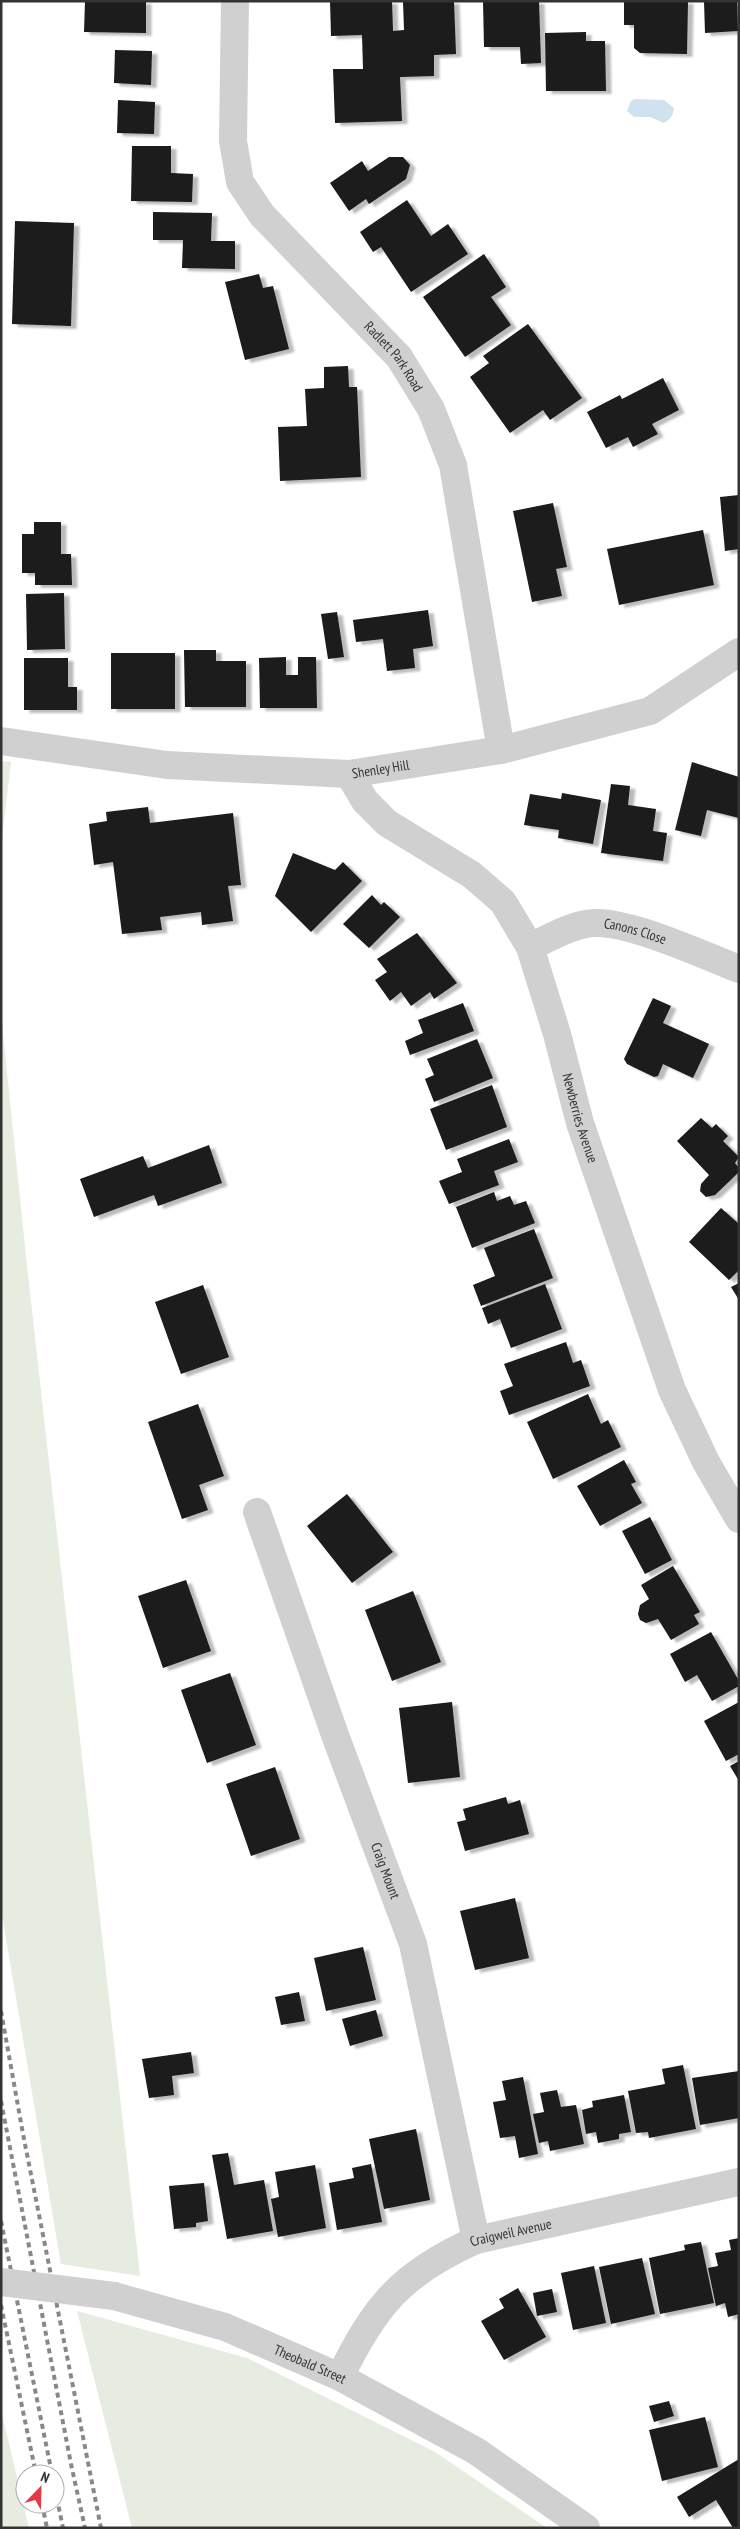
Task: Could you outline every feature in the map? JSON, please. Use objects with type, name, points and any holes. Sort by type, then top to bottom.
[{"type":"street","name":"Radlett Park Road","points":[[235,1],[233,142],[240,182],[262,214],[399,357],[431,409],[453,465],[501,750]]},
{"type":"street","name":"Shenley Hill","points":[[1,741],[167,765],[349,774],[501,750],[650,711],[739,652]]},
{"type":"street","name":"Newberries Avenue","points":[[349,774],[365,801],[387,823],[472,875],[504,902],[530,947],[557,1034],[580,1123],[672,1390],[706,1462],[739,1519]]},
{"type":"street","name":"Canons Close","points":[[530,947],[576,926],[594,923],[614,925],[638,930],[739,969]]},
{"type":"street","name":"Craig Mount","points":[[257,1512],[335,1735],[413,1944],[476,2240]]},
{"type":"street","name":"Craigweil Avenue","points":[[340,2376],[372,2316],[405,2282],[440,2256],[476,2240],[739,2182]]},
{"type":"street","name":"Theobald Street","points":[[1,2282],[114,2296],[225,2327],[340,2376],[476,2451],[586,2528]]},
{"type":"shaded area","points":[[1,761],[11,762],[1,847]]},
{"type":"shaded area","points":[[1,1014],[27,1266],[140,2276],[61,2264],[1,1909]]},
{"type":"shaded area","points":[[77,2311],[247,2358],[435,2452],[547,2528],[132,2528]]},
{"type":"shaded area","points":[[1,2410],[15,2469],[15,2514],[26,2514],[29,2528],[1,2528]]},
{"type":"water","points":[[635,99],[664,100],[674,108],[672,115],[664,123],[650,117],[634,117],[627,111],[631,101]]},
{"type":"building","points":[[85,1],[146,1],[146,33],[84,32]]},
{"type":"building","points":[[330,1],[392,1],[393,31],[404,30],[403,2],[454,1],[456,54],[434,55],[434,76],[400,77],[402,121],[335,123],[333,69],[363,69],[362,35],[331,36]]},
{"type":"building","points":[[483,1],[539,1],[541,63],[521,64],[520,47],[484,47]]},
{"type":"building","points":[[624,1],[688,1],[687,54],[640,53],[634,48],[634,25],[624,25]]},
{"type":"building","points":[[704,1],[737,1],[738,31],[705,33]]},
{"type":"building","points":[[586,32],[586,41],[605,41],[606,91],[546,91],[545,33]]},
{"type":"building","points":[[115,50],[152,51],[151,85],[114,83]]},
{"type":"building","points":[[118,100],[155,102],[154,134],[117,133]]},
{"type":"building","points":[[132,146],[171,146],[171,173],[193,174],[192,202],[131,201]]},
{"type":"building","points":[[389,157],[403,157],[410,165],[406,179],[369,204],[366,199],[349,211],[330,183],[362,161],[368,171]]},
{"type":"building","points":[[407,200],[431,236],[448,224],[468,254],[411,292],[381,247],[373,252],[360,232]]},
{"type":"building","points":[[153,212],[212,213],[211,241],[235,241],[235,269],[182,268],[183,240],[153,240]]},
{"type":"building","points":[[15,221],[74,223],[71,326],[12,324]]},
{"type":"building","points":[[484,254],[506,287],[491,297],[511,325],[465,357],[423,297]]},
{"type":"building","points":[[259,274],[263,288],[273,286],[289,349],[245,360],[225,282]]},
{"type":"building","points":[[528,324],[582,398],[550,420],[543,410],[510,433],[470,377],[489,363],[483,356]]},
{"type":"building","points":[[348,366],[349,387],[357,387],[361,477],[280,481],[278,427],[307,426],[305,389],[324,388],[324,367]]},
{"type":"building","points":[[663,378],[679,410],[652,424],[658,434],[633,447],[628,437],[606,448],[587,412],[620,395],[622,399]]},
{"type":"building","points":[[739,495],[739,549],[725,551],[720,497]]},
{"type":"building","points":[[553,503],[567,567],[556,569],[562,596],[532,602],[513,511]]},
{"type":"building","points":[[34,522],[61,522],[61,554],[71,554],[72,585],[35,585],[35,573],[22,573],[22,534],[34,534]]},
{"type":"building","points":[[703,530],[714,585],[619,605],[607,549]]},
{"type":"building","points":[[64,593],[65,649],[27,650],[26,594]]},
{"type":"building","points":[[428,610],[433,646],[413,649],[415,668],[387,671],[383,639],[356,642],[353,620]]},
{"type":"building","points":[[337,612],[344,657],[328,659],[321,614]]},
{"type":"building","points":[[184,650],[216,650],[216,661],[246,661],[246,707],[185,707]]},
{"type":"building","points":[[111,653],[175,653],[175,709],[111,709]]},
{"type":"building","points":[[286,657],[286,675],[298,675],[298,657],[316,657],[317,708],[260,708],[259,658]]},
{"type":"building","points":[[24,658],[68,658],[68,687],[77,687],[77,710],[24,710]]},
{"type":"building","points":[[692,762],[739,777],[739,818],[707,810],[701,836],[675,830]]},
{"type":"building","points":[[611,784],[630,786],[628,805],[656,809],[653,831],[667,833],[663,861],[601,853]]},
{"type":"building","points":[[562,793],[601,800],[593,844],[558,838],[559,830],[524,825],[530,794],[561,799]]},
{"type":"building","points":[[148,807],[150,823],[233,813],[241,885],[228,886],[233,921],[202,925],[201,912],[160,917],[162,930],[122,934],[113,862],[94,865],[89,824],[107,821],[106,812]]},
{"type":"building","points":[[293,853],[335,870],[343,862],[362,881],[311,932],[275,896]]},
{"type":"building","points":[[372,895],[381,905],[384,902],[400,917],[369,948],[343,924]]},
{"type":"building","points":[[417,933],[457,983],[434,999],[430,992],[411,1006],[401,992],[390,1001],[375,980],[387,972],[377,959]]},
{"type":"building","points":[[653,998],[671,1006],[663,1023],[709,1044],[693,1078],[663,1064],[658,1076],[654,1077],[627,1064],[624,1059]]},
{"type":"building","points":[[463,1003],[474,1031],[410,1055],[405,1041],[423,1033],[418,1020]]},
{"type":"building","points":[[477,1039],[493,1078],[434,1102],[425,1079],[434,1075],[427,1059]]},
{"type":"building","points":[[492,1085],[507,1127],[446,1150],[430,1109]]},
{"type":"building","points":[[701,1118],[712,1128],[716,1124],[728,1136],[723,1141],[739,1157],[735,1163],[739,1168],[739,1172],[715,1195],[706,1197],[700,1191],[701,1184],[709,1175],[677,1141]]},
{"type":"building","points":[[509,1139],[518,1162],[494,1171],[499,1185],[449,1204],[439,1181],[462,1172],[457,1159]]},
{"type":"building","points":[[209,1145],[222,1183],[158,1206],[154,1195],[94,1217],[80,1179],[143,1156],[148,1168]]},
{"type":"building","points":[[494,1192],[497,1201],[510,1196],[514,1205],[526,1201],[535,1223],[472,1248],[456,1207]]},
{"type":"building","points":[[721,1208],[739,1224],[739,1270],[729,1280],[689,1242]]},
{"type":"building","points":[[534,1229],[553,1278],[481,1306],[473,1285],[495,1276],[484,1248]]},
{"type":"building","points":[[739,1283],[739,1300],[731,1287]]},
{"type":"building","points":[[545,1284],[562,1329],[511,1348],[500,1319],[488,1324],[482,1308]]},
{"type":"building","points":[[203,1285],[229,1357],[181,1374],[155,1302]]},
{"type":"building","points":[[566,1342],[573,1363],[581,1360],[590,1386],[509,1415],[500,1391],[513,1386],[504,1364]]},
{"type":"building","points":[[588,1394],[601,1424],[608,1420],[621,1447],[553,1479],[527,1422]]},
{"type":"building","points":[[198,1404],[224,1476],[199,1485],[208,1510],[182,1519],[148,1422]]},
{"type":"building","points":[[624,1460],[636,1482],[631,1484],[642,1503],[600,1526],[577,1486]]},
{"type":"building","points":[[347,1494],[393,1552],[352,1583],[307,1526]]},
{"type":"building","points":[[650,1517],[672,1560],[645,1574],[622,1531]]},
{"type":"building","points":[[673,1566],[700,1612],[694,1615],[699,1624],[671,1640],[658,1619],[646,1623],[640,1620],[638,1614],[640,1605],[649,1599],[641,1585]]},
{"type":"building","points":[[186,1580],[211,1651],[163,1668],[138,1596]]},
{"type":"building","points":[[413,1591],[441,1662],[392,1681],[365,1610]]},
{"type":"building","points":[[711,1632],[739,1681],[739,1686],[712,1701],[697,1675],[685,1682],[670,1654]]},
{"type":"building","points":[[230,1673],[256,1745],[207,1763],[181,1690]]},
{"type":"building","points":[[452,1702],[460,1777],[408,1783],[399,1708]]},
{"type":"building","points":[[739,1702],[739,1754],[726,1761],[704,1721]]},
{"type":"building","points":[[739,1761],[739,1781],[730,1766]]},
{"type":"building","points":[[275,1767],[300,1839],[251,1856],[226,1784]]},
{"type":"building","points":[[506,1797],[508,1804],[520,1800],[529,1834],[465,1851],[457,1822],[466,1820],[463,1809]]},
{"type":"building","points":[[515,1898],[529,1958],[475,1970],[460,1911]]},
{"type":"building","points":[[363,1947],[376,2000],[326,2011],[314,1958]]},
{"type":"building","points":[[299,1992],[305,2021],[281,2025],[275,1997]]},
{"type":"building","points":[[376,2010],[383,2036],[350,2046],[342,2019]]},
{"type":"building","points":[[191,2052],[194,2073],[172,2076],[174,2095],[149,2098],[142,2059]]},
{"type":"building","points":[[683,2065],[696,2129],[649,2138],[648,2132],[636,2133],[628,2091],[665,2084],[662,2069]]},
{"type":"building","points":[[739,2071],[739,2118],[700,2125],[692,2078]]},
{"type":"building","points":[[523,2077],[538,2154],[519,2158],[515,2136],[500,2138],[493,2102],[506,2100],[502,2081]]},
{"type":"building","points":[[557,2090],[561,2107],[576,2105],[584,2144],[550,2151],[548,2141],[539,2143],[533,2114],[544,2112],[540,2093]]},
{"type":"building","points":[[624,2095],[631,2132],[619,2134],[619,2139],[598,2143],[596,2132],[586,2134],[582,2110],[593,2107],[592,2101]]},
{"type":"building","points":[[416,2129],[430,2200],[384,2209],[369,2139]]},
{"type":"building","points":[[228,2153],[234,2185],[264,2180],[273,2231],[227,2239],[212,2155]]},
{"type":"building","points":[[371,2164],[382,2222],[337,2230],[329,2183],[354,2178],[352,2168]]},
{"type":"building","points":[[315,2165],[326,2228],[278,2237],[271,2199],[279,2197],[275,2172]]},
{"type":"building","points":[[204,2183],[208,2221],[196,2223],[196,2227],[174,2229],[169,2186]]},
{"type":"building","points":[[739,2238],[739,2314],[728,2317],[725,2303],[716,2306],[708,2268],[718,2266],[715,2253],[731,2250],[729,2240]]},
{"type":"building","points":[[701,2242],[714,2303],[660,2314],[649,2258],[685,2250],[684,2245]]},
{"type":"building","points":[[642,2258],[655,2314],[611,2324],[599,2267]]},
{"type":"building","points":[[594,2266],[606,2323],[573,2330],[561,2273]]},
{"type":"building","points":[[518,2288],[546,2337],[504,2360],[481,2321],[504,2308],[499,2299]]},
{"type":"building","points":[[552,2289],[557,2312],[537,2316],[533,2293]]},
{"type":"building","points":[[669,2401],[674,2416],[654,2422],[649,2406]]},
{"type":"building","points":[[705,2417],[718,2467],[662,2481],[649,2430]]},
{"type":"building","points":[[739,2459],[739,2528],[733,2528],[716,2500],[689,2517],[677,2497]]},
{"type":"railway","points":[[1,2011],[23,2134],[101,2528]]},
{"type":"railway","points":[[1,2101],[85,2528]]},
{"type":"railway","points":[[1,2221],[50,2464]]},
{"type":"railway","points":[[1,2305],[34,2464]]},
{"type":"railway","points":[[44,2514],[47,2528]]},
{"type":"railway","points":[[60,2514],[63,2528]]}]
